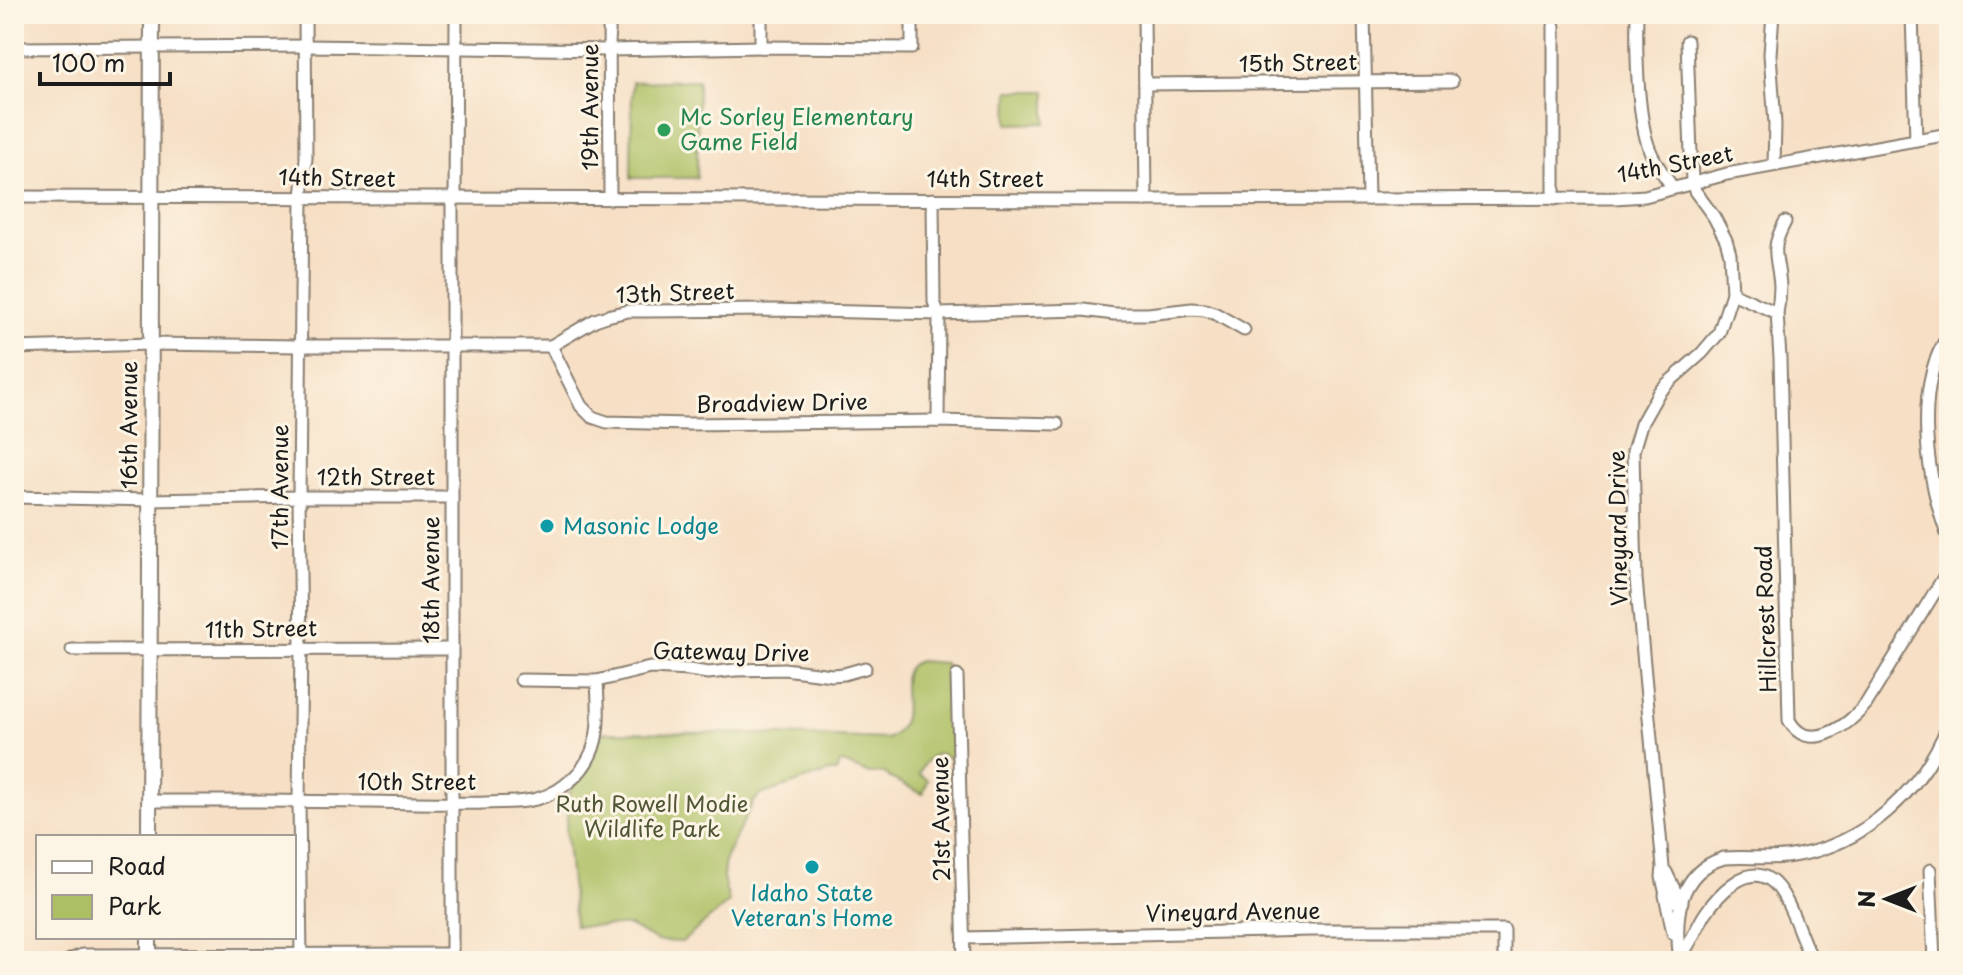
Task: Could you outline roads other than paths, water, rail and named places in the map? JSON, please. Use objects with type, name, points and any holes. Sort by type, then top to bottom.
[{"type":"main road","name":"16th Avenue","points":[[149,835],[152,14]]},
{"type":"street","name":"17th Avenue","points":[[301,957],[299,497],[302,197],[306,158],[305,14]]},
{"type":"street","name":"18th Avenue","points":[[452,958],[451,497],[456,14]]},
{"type":"street","name":"19th Avenue","points":[[609,14],[610,199]]},
{"type":"street","points":[[761,14],[761,47]]},
{"type":"street","points":[[14,48],[912,48],[912,14]]},
{"type":"street","points":[[1144,14],[1146,200]]},
{"type":"street","points":[[1364,14],[1368,199]]},
{"type":"street","points":[[1637,14],[1645,134],[1649,149],[1673,188]]},
{"type":"street","points":[[1773,14],[1770,54],[1775,124],[1774,165]]},
{"type":"street","points":[[1912,14],[1916,140]]},
{"type":"street","points":[[1554,26],[1554,199]]},
{"type":"street","points":[[1687,41],[1692,182]]},
{"type":"street","name":"15th Street","points":[[1145,84],[1452,81]]},
{"type":"street","name":"14th Street","points":[[14,197],[1554,199],[1645,196],[1692,182],[1774,165],[1949,134]]},
{"type":"street","name":"Vineyard Drive","points":[[1680,959],[1662,877],[1636,579],[1633,451],[1641,424],[1659,392],[1719,333],[1732,293],[1726,240],[1692,182]]},
{"type":"street","points":[[933,199],[934,302],[939,314],[938,421]]},
{"type":"street","points":[[1732,293],[1777,313],[1780,289],[1775,245],[1785,222]]},
{"type":"street","name":"13th Street","points":[[551,346],[595,320],[628,311],[774,310],[939,314],[1083,310],[1148,314],[1192,309],[1216,314],[1244,330]]},
{"type":"street","name":"Hillcrest Road","points":[[1777,313],[1789,720],[1794,730],[1802,735],[1823,735],[1848,724],[1855,717],[1949,569]]},
{"type":"street","points":[[1949,335],[1931,372],[1926,410],[1932,478],[1939,515],[1949,539]]},
{"type":"street","points":[[14,348],[151,344],[551,346]]},
{"type":"street","name":"Broadview Drive","points":[[551,346],[581,406],[592,417],[607,422],[938,421],[1057,424]]},
{"type":"street","name":"12th Street","points":[[14,497],[151,500],[451,497]]},
{"type":"street","name":"11th Street","points":[[72,650],[451,649]]},
{"type":"street","name":"Gateway Drive","points":[[521,680],[597,681],[650,668],[708,673],[768,669],[832,675],[865,668]]},
{"type":"street","name":"21st Avenue","points":[[957,676],[964,961]]},
{"type":"street","name":"10th Street","points":[[150,801],[452,804],[524,801],[544,797],[568,783],[586,762],[595,744],[599,720],[597,681]]},
{"type":"street","points":[[1680,959],[1678,920],[1682,899],[1697,871],[1728,858],[1802,855],[1847,840],[1883,815],[1922,776],[1949,723]]},
{"type":"street","name":"Vineyard Drive","points":[[1663,867],[1674,891],[1682,899]]},
{"type":"street","points":[[1930,870],[1934,961]]},
{"type":"street","points":[[1680,959],[1707,911],[1721,894],[1742,879],[1761,876],[1771,880],[1780,890],[1805,945],[1818,961]]},
{"type":"street","points":[[1665,894],[1669,900],[1682,899]]},
{"type":"street","name":"Vineyard Avenue","points":[[964,938],[1310,930],[1504,930],[1504,961]]},
{"type":"street","points":[[68,961],[82,955],[149,958],[452,958]]},
{"type":"place","name":"Mc Sorley Elementary Game Field","points":[[664,130]]},
{"type":"place","name":"Masonic Lodge","points":[[547,526]]},
{"type":"place","name":"Idaho State Veteran's Home","points":[[812,867]]},
{"type":"park label","name":"Ruth Rowell Modie Wildlife Park","points":[[652,816]]}]
